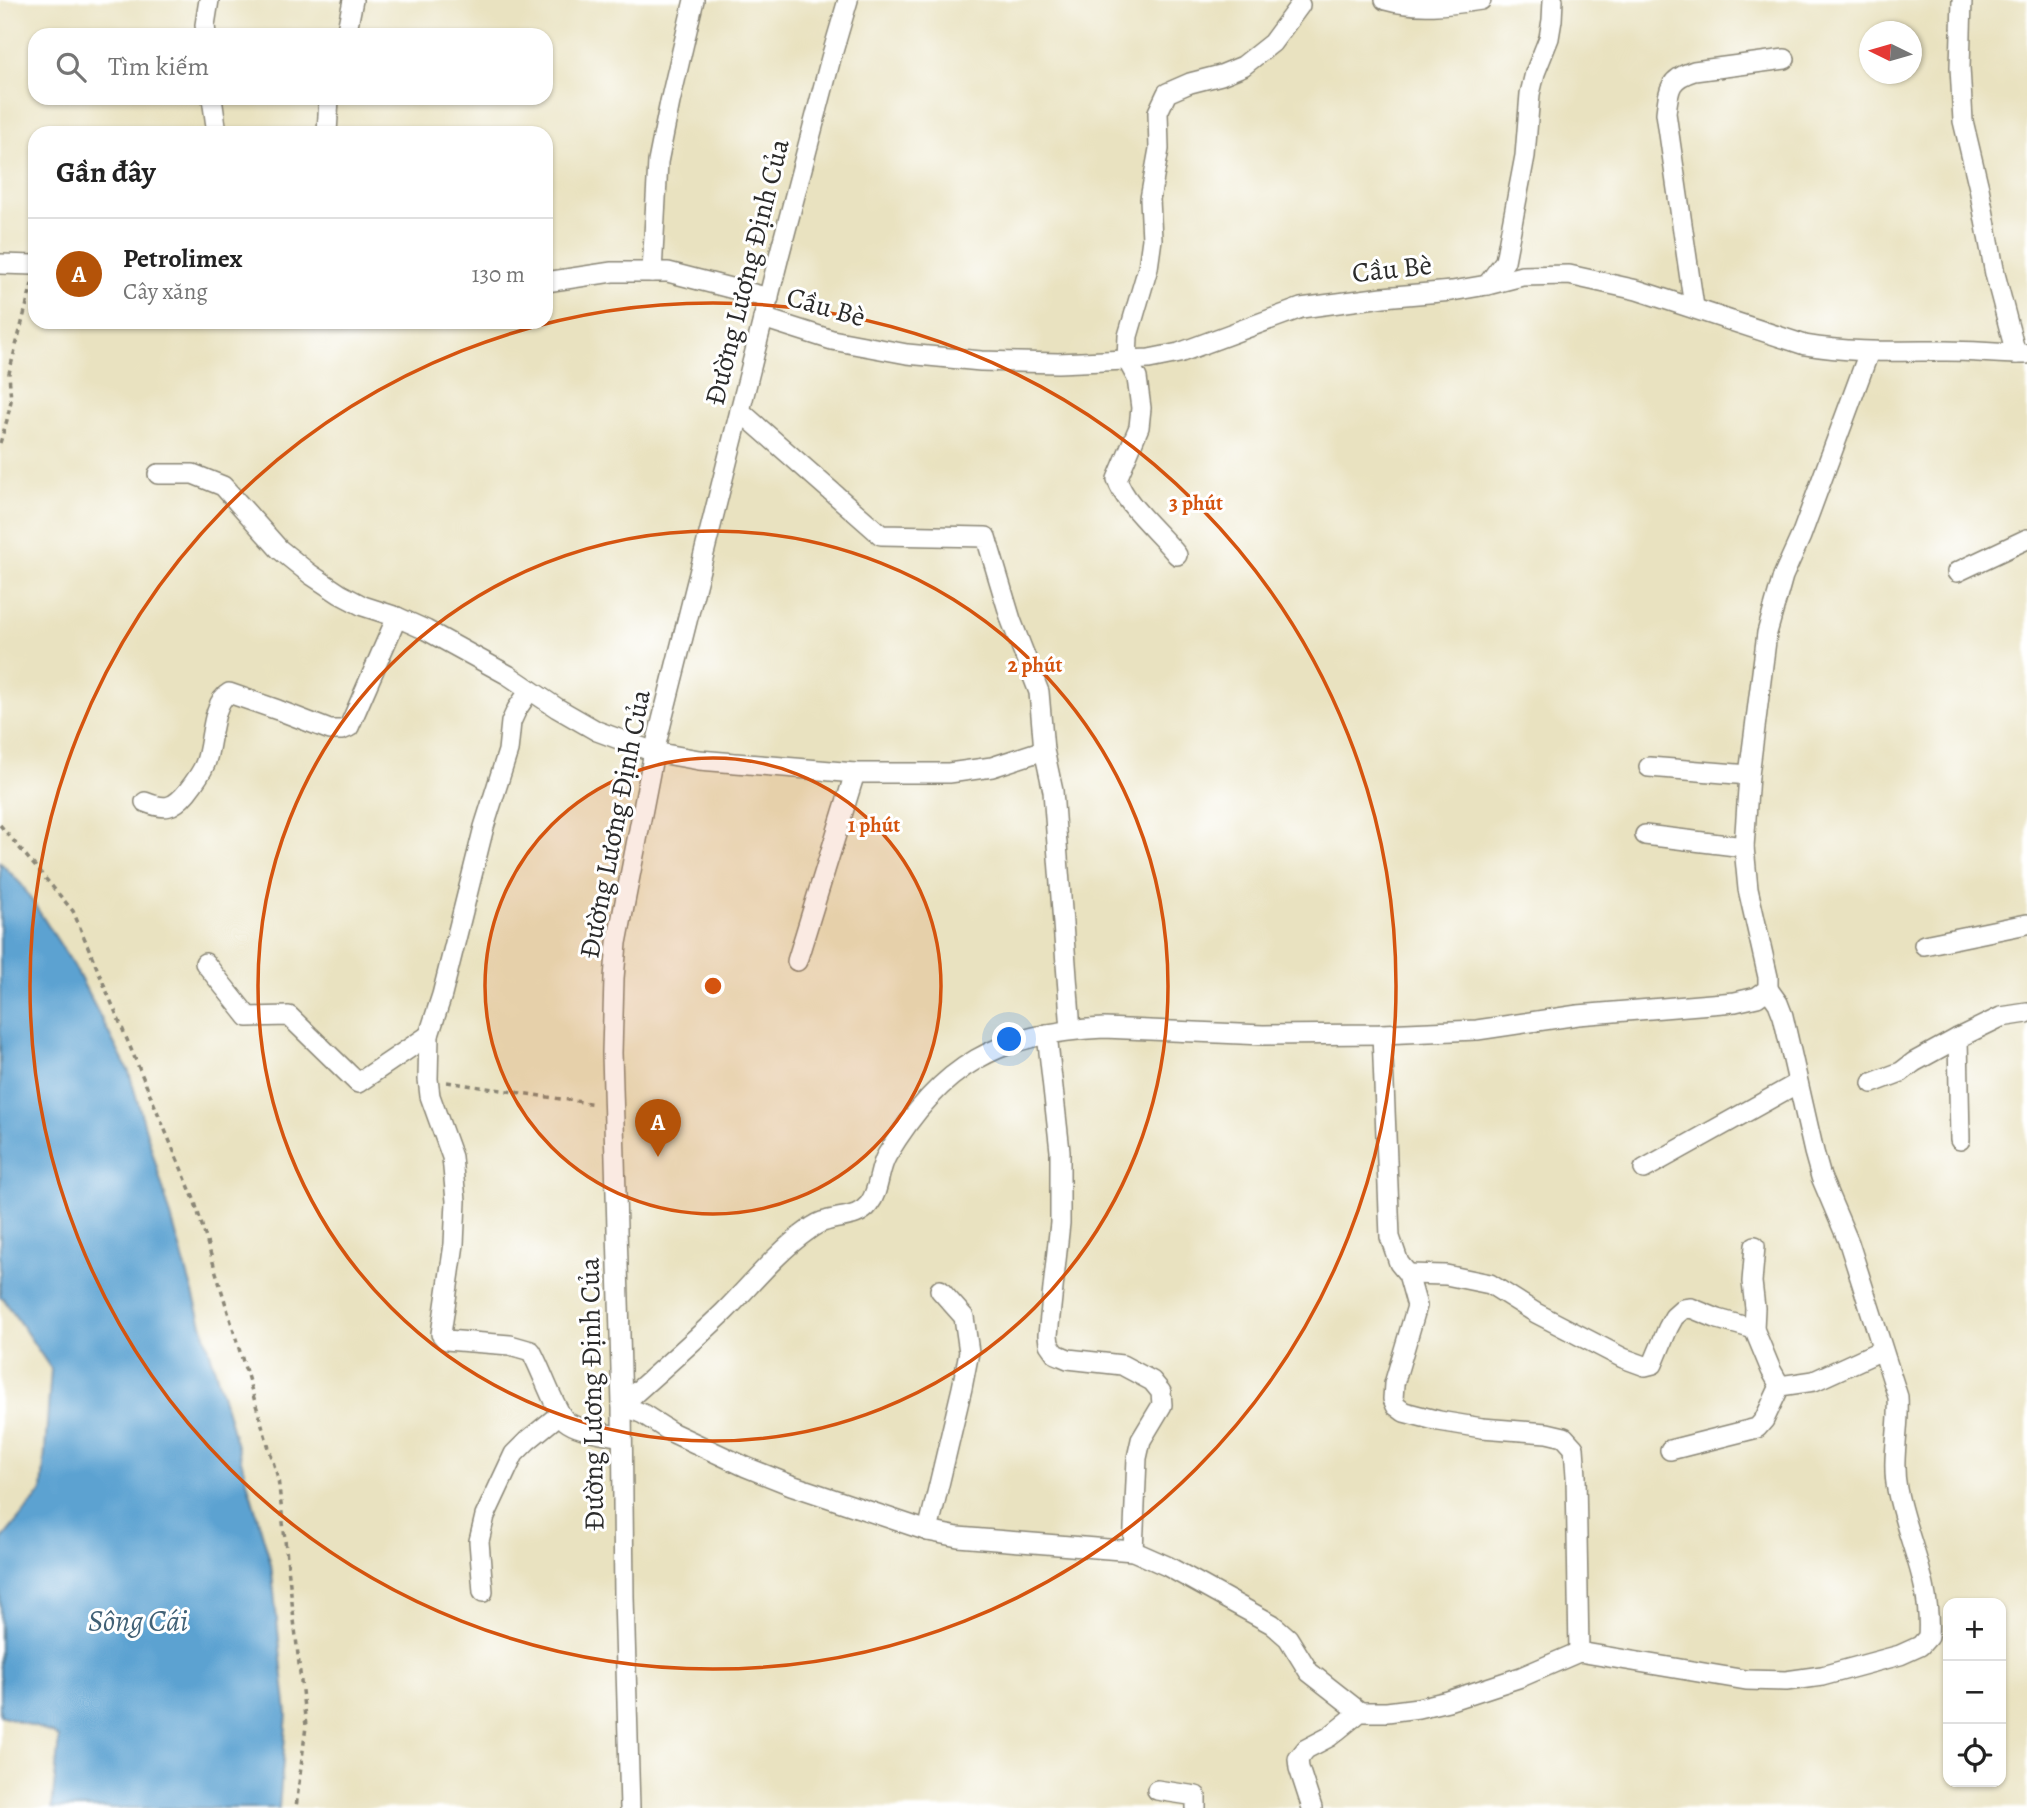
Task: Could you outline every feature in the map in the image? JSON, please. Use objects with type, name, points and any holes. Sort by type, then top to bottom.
[{"type":"street","points":[[205,28],[209,0]]},
{"type":"street","points":[[347,28],[353,0]]},
{"type":"street","points":[[652,272],[658,162],[694,0]]},
{"type":"street","name":"Đường Lương Định Của","points":[[630,1808],[612,1040],[617,943],[654,752],[763,318],[848,0]]},
{"type":"street","points":[[1385,0],[1421,5],[1481,0]]},
{"type":"street","points":[[1487,285],[1505,261],[1525,156],[1530,94],[1549,38],[1552,0]]},
{"type":"street","points":[[1962,0],[1960,67],[1963,121],[1995,275],[2022,354]]},
{"type":"street","points":[[1177,555],[1120,490],[1117,479],[1139,427],[1141,408],[1137,378],[1127,360],[1128,336],[1148,268],[1152,239],[1150,199],[1159,149],[1158,112],[1167,93],[1222,75],[1243,65],[1272,43],[1300,5]]},
{"type":"street","points":[[1694,307],[1666,113],[1671,84],[1681,75],[1694,71],[1785,60]]},
{"type":"street","points":[[213,105],[216,126]]},
{"type":"street","points":[[327,126],[329,105]]},
{"type":"street","points":[[0,264],[28,272]]},
{"type":"street","name":"Cầu Bè","points":[[553,281],[612,272],[668,272],[769,298]]},
{"type":"street","name":"Cầu Bè","points":[[763,318],[832,340],[907,354],[981,361],[1058,363],[1149,359],[1178,353],[1301,308],[1452,291],[1522,276],[1569,275],[1637,290],[1805,345],[1833,350],[2022,354]]},
{"type":"street","points":[[1768,989],[1757,997],[1735,1002],[1578,1015],[1477,1030],[1304,1036],[1104,1028],[1071,1030],[1016,1042],[974,1060],[952,1074],[925,1101],[898,1137],[883,1162],[869,1204],[859,1213],[824,1221],[809,1229],[721,1315],[622,1405],[691,1442],[746,1467],[928,1531],[958,1537],[1133,1551],[1167,1566],[1272,1624],[1287,1638],[1309,1672],[1360,1712],[1419,1708],[1448,1701],[1521,1676],[1579,1652],[1746,1680],[1786,1681],[1822,1676],[1900,1655],[1920,1646],[1928,1637],[1928,1603],[1924,1579],[1897,1489],[1894,1467],[1898,1397],[1853,1256],[1821,1177],[1783,1016],[1768,989],[1768,977],[1748,889],[1744,847],[1749,775],[1766,632],[1783,576],[1801,537],[1869,352]]},
{"type":"street","points":[[740,411],[881,535],[986,537],[1011,620],[1039,692],[1044,750],[1053,791],[1071,1030]]},
{"type":"street","points":[[158,474],[193,474],[223,486],[279,549],[340,594],[363,606],[397,617],[458,647],[597,731],[654,752],[699,760],[855,773],[949,773],[992,767],[1044,750]]},
{"type":"street","points":[[1957,572],[2027,539]]},
{"type":"street","points":[[145,802],[160,808],[170,807],[181,799],[196,781],[205,765],[220,701],[229,693],[330,730],[349,727],[397,617]]},
{"type":"street","points":[[530,690],[511,722],[508,751],[484,827],[442,995],[429,1035],[430,1096],[452,1157],[456,1201],[454,1244],[441,1334],[446,1340],[510,1345],[531,1351],[560,1415],[566,1421],[578,1427],[621,1437]]},
{"type":"street","points":[[1649,767],[1749,775]]},
{"type":"street","points":[[797,961],[855,773]]},
{"type":"street","points":[[1645,835],[1744,847]]},
{"type":"street","points":[[1924,946],[2027,924]]},
{"type":"street","points":[[205,962],[248,1017],[289,1016],[358,1083],[429,1035]]},
{"type":"street","points":[[1872,1083],[1902,1072],[1914,1062],[2001,1017],[2027,1013]]},
{"type":"street","points":[[1046,1034],[1060,1151],[1060,1223],[1049,1344],[1056,1354],[1068,1359],[1122,1365],[1152,1381],[1161,1392],[1162,1405],[1140,1440],[1133,1551]]},
{"type":"street","points":[[1382,1034],[1390,1237],[1399,1263],[1408,1274],[1417,1306],[1394,1384],[1393,1399],[1396,1406],[1404,1412],[1482,1428],[1547,1433],[1564,1437],[1574,1448],[1579,1652]]},
{"type":"street","points":[[1958,1038],[1960,1140]]},
{"type":"street","points":[[1644,1169],[1798,1083]]},
{"type":"street","points":[[1755,1246],[1752,1282],[1754,1329],[1770,1370],[1780,1386]]},
{"type":"street","points":[[1408,1274],[1446,1275],[1490,1284],[1536,1313],[1623,1358],[1645,1366],[1653,1364],[1668,1328],[1674,1317],[1683,1309],[1691,1308],[1754,1329]]},
{"type":"street","points":[[928,1531],[969,1352],[964,1317],[940,1290]]},
{"type":"street","points":[[1780,1386],[1814,1381],[1882,1350]]},
{"type":"street","points":[[1670,1450],[1757,1428],[1764,1420],[1780,1386]]},
{"type":"street","points":[[483,1592],[479,1541],[485,1516],[514,1454],[560,1415]]},
{"type":"street","points":[[1312,1808],[1298,1759],[1306,1749],[1329,1737],[1360,1712]]},
{"type":"street","points":[[1157,1790],[1196,1796],[1196,1808]]},
{"type":"path","points":[[0,443],[11,401],[9,373],[28,298]]},
{"type":"path","points":[[0,825],[73,911],[194,1199],[278,1478],[306,1726],[296,1808]]},
{"type":"path","points":[[428,1079],[614,1107]]},
{"type":"water","name":"Sông Cái","points":[[0,862],[22,885],[74,966],[129,1072],[271,1564],[287,1714],[279,1808],[52,1808],[59,1738],[53,1733],[0,1715],[0,1562],[3,1538],[42,1491],[51,1369],[0,1297]]},
{"type":"place","name":"Petrolimex","points":[[658,1157]]}]
